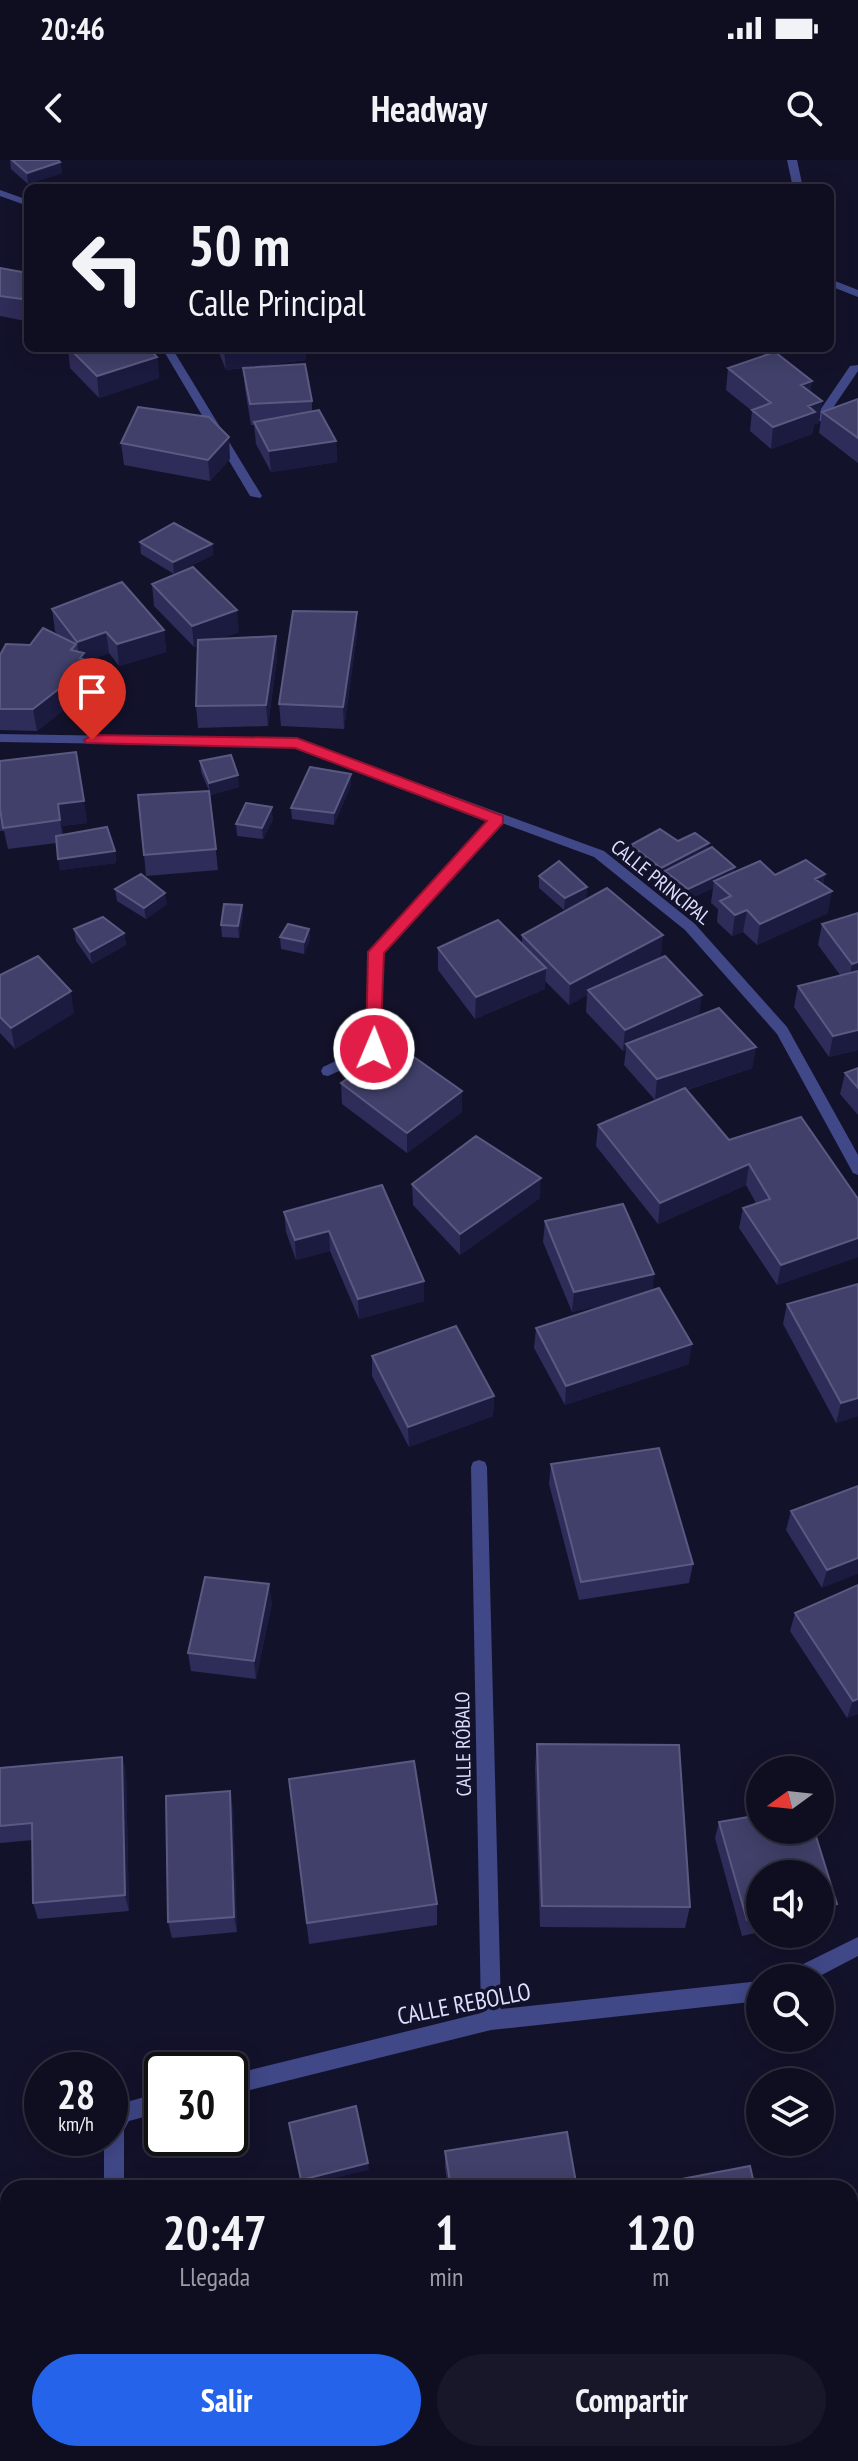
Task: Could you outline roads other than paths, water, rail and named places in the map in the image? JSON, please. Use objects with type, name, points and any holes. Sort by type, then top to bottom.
[{"type":"street","points":[[792,160],[797,184]]},
{"type":"street","points":[[0,193],[24,202]]},
{"type":"street","points":[[834,284],[858,294]]},
{"type":"street","points":[[169,352],[256,496]]},
{"type":"street","points":[[820,419],[854,368],[858,368]]},
{"type":"street","name":"CALLE PRINCIPAL","points":[[0,738],[297,743],[599,854],[690,927],[782,1031],[858,1169]]},
{"type":"street","points":[[328,1071],[374,1049],[376,952],[498,819]]},
{"type":"street","name":"CALLE RÓBALO","points":[[479,1467],[491,2020]]},
{"type":"street","points":[[823,1964],[858,1946]]},
{"type":"street","name":"CALLE REBOLLO","points":[[248,2081],[491,2020],[746,1993]]},
{"type":"street","points":[[114,2180],[114,2128],[123,2112],[144,2107]]}]
